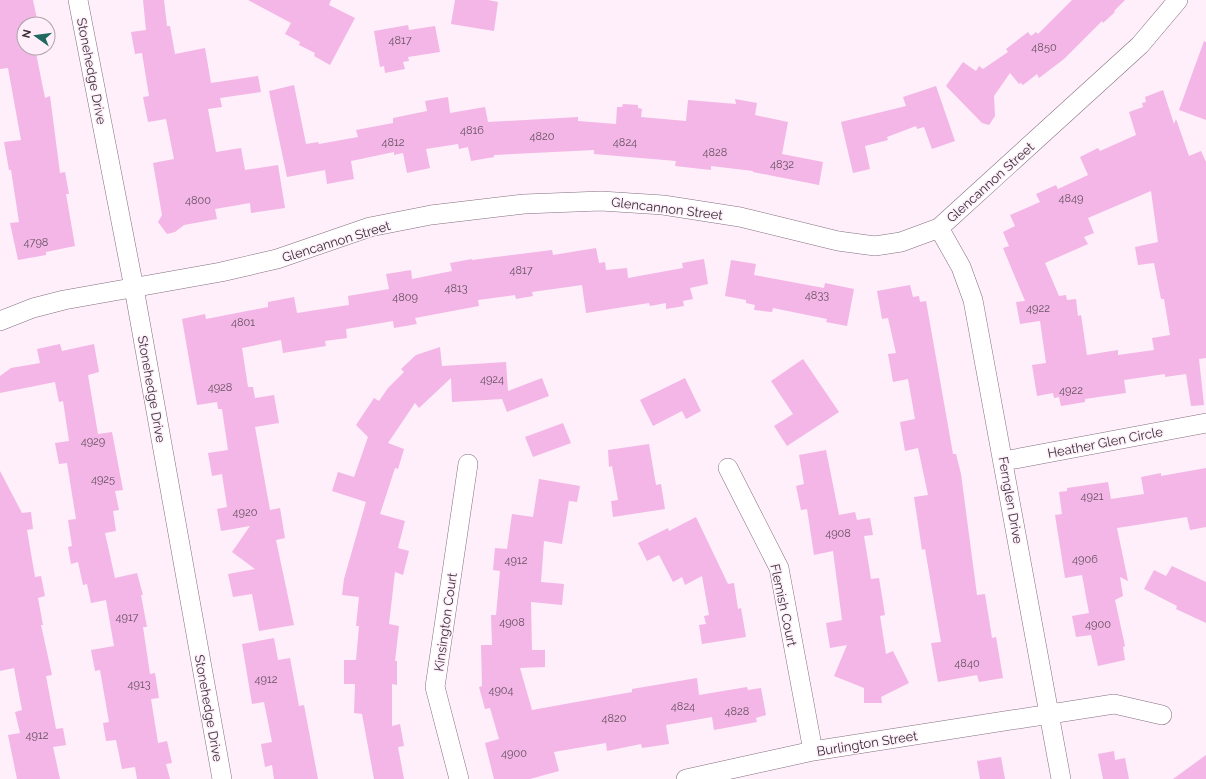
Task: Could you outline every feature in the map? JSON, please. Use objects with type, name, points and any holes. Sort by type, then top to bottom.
[{"type":"street","name":"Stonehedge Drive","points":[[78,0],[134,288],[222,779]]},
{"type":"street","name":"Glencannon Street","points":[[0,320],[32,308],[64,300],[134,288],[277,259],[370,227],[431,215],[524,204],[601,201],[664,205],[740,217],[838,242],[875,246],[901,242],[940,228],[1140,45],[1178,0]]},
{"type":"street","name":"Fernglen Drive","points":[[940,228],[961,267],[973,300],[1004,461],[1061,779]]},
{"type":"street","name":"Heather Glen Circle","points":[[1004,461],[1206,423]]},
{"type":"street","name":"Kinsington Court","points":[[459,779],[435,687],[468,464]]},
{"type":"street","name":"Flemish Court","points":[[728,468],[779,568],[813,751]]},
{"type":"street","name":"Burlington Street","points":[[686,779],[813,751],[1114,704],[1162,715]]},
{"type":"building","points":[[0,0],[33,0],[36,16],[16,16],[16,56],[37,56],[45,98],[50,96],[60,173],[65,172],[69,194],[66,194],[75,246],[46,252],[46,255],[18,260],[10,223],[19,222],[11,170],[9,170],[4,142],[21,140],[8,68],[0,69]]},
{"type":"building","points":[[143,0],[164,0],[167,26],[170,26],[175,54],[205,48],[211,83],[258,76],[261,92],[220,98],[222,107],[208,109],[216,152],[241,148],[245,170],[278,165],[285,208],[251,213],[250,203],[215,209],[217,219],[184,225],[175,232],[167,234],[158,222],[162,215],[153,163],[174,159],[166,119],[148,122],[143,97],[149,96],[142,53],[135,54],[131,32],[146,30]]},
{"type":"building","points":[[248,0],[331,0],[329,5],[355,18],[330,65],[314,56],[315,53],[299,45],[300,42],[285,34],[291,23]]},
{"type":"building","points":[[455,0],[488,0],[498,2],[494,31],[451,24]]},
{"type":"building","points":[[1072,0],[1125,0],[1114,11],[1115,12],[1103,23],[1102,21],[1064,59],[1039,78],[1037,74],[1023,85],[1021,83],[1019,84],[1010,73],[994,96],[995,116],[989,125],[982,123],[946,86],[963,62],[976,71],[979,66],[983,69],[1008,52],[1006,49],[1028,32],[1031,36],[1036,32],[1038,34]]},
{"type":"building","points":[[408,25],[409,30],[435,26],[440,52],[408,57],[409,61],[403,62],[405,69],[385,73],[384,66],[380,67],[374,31]]},
{"type":"building","points":[[1204,41],[1206,42],[1206,120],[1179,110]]},
{"type":"building","points":[[294,85],[306,144],[318,142],[319,144],[358,137],[356,130],[393,123],[393,118],[427,111],[425,101],[448,97],[450,113],[485,107],[488,122],[578,117],[578,121],[616,124],[617,107],[622,107],[623,104],[638,105],[638,108],[642,109],[641,117],[686,121],[688,100],[736,104],[735,99],[757,103],[755,115],[788,122],[782,154],[823,162],[819,185],[753,171],[711,166],[711,170],[675,166],[676,161],[594,154],[594,150],[494,155],[494,157],[471,161],[468,147],[459,149],[458,144],[426,149],[430,168],[407,173],[403,153],[394,155],[394,152],[351,161],[354,179],[327,184],[325,170],[287,177],[269,91]]},
{"type":"building","points":[[936,86],[955,141],[932,149],[924,127],[917,129],[916,126],[887,137],[888,140],[865,146],[870,169],[853,173],[841,122],[906,106],[903,97]]},
{"type":"building","points":[[1163,90],[1174,124],[1176,119],[1189,156],[1201,151],[1206,162],[1206,358],[1199,359],[1204,405],[1191,406],[1186,374],[1165,377],[1165,374],[1124,380],[1126,393],[1085,399],[1085,402],[1061,406],[1059,397],[1054,398],[1053,393],[1037,396],[1032,365],[1046,363],[1040,321],[1020,324],[1016,302],[1025,301],[1003,248],[1009,246],[1003,232],[1015,226],[1010,215],[1040,202],[1036,194],[1056,185],[1058,189],[1088,175],[1080,157],[1098,148],[1100,151],[1136,135],[1129,112],[1143,107],[1142,103],[1146,102],[1145,97]],"holes":[[[1151,191],[1158,242],[1135,247],[1138,265],[1154,263],[1161,299],[1164,299],[1170,335],[1152,338],[1154,350],[1118,355],[1118,350],[1087,355],[1081,315],[1078,316],[1076,299],[1067,300],[1066,295],[1059,296],[1045,263],[1088,244],[1084,237],[1094,233],[1088,218]]]},
{"type":"building","points":[[596,248],[599,263],[605,262],[606,270],[627,268],[628,278],[683,268],[682,263],[704,259],[708,284],[690,288],[693,299],[683,301],[684,306],[666,309],[666,303],[650,306],[649,303],[586,313],[582,285],[532,292],[533,296],[516,299],[515,295],[478,300],[479,306],[415,318],[417,324],[394,328],[393,321],[346,329],[347,338],[325,341],[326,346],[283,353],[281,340],[242,348],[248,387],[253,387],[255,398],[274,395],[279,423],[255,427],[270,510],[280,508],[285,538],[276,540],[294,625],[259,631],[252,594],[233,597],[228,574],[255,569],[232,552],[250,526],[221,531],[217,509],[227,507],[222,474],[212,476],[208,453],[228,450],[222,409],[218,409],[217,402],[197,405],[182,319],[205,314],[206,319],[268,307],[268,302],[294,297],[297,313],[349,305],[348,296],[389,289],[386,274],[411,270],[412,279],[452,271],[450,263],[472,259],[552,250],[553,255]]},
{"type":"building","points":[[731,260],[756,264],[754,275],[824,288],[825,283],[854,289],[847,326],[826,322],[827,319],[773,308],[772,312],[754,310],[755,305],[746,303],[746,300],[725,296]]},
{"type":"building","points":[[910,285],[913,297],[919,296],[920,302],[926,301],[953,454],[956,454],[961,474],[977,595],[985,594],[992,638],[996,637],[1003,678],[979,682],[977,675],[938,682],[931,643],[941,642],[925,549],[922,550],[914,497],[928,495],[918,448],[905,451],[900,422],[915,419],[908,379],[893,382],[888,354],[896,353],[888,318],[882,319],[877,291]]},
{"type":"building","points":[[60,344],[62,351],[94,344],[99,372],[88,375],[98,434],[112,432],[123,490],[115,491],[119,510],[113,511],[116,531],[105,533],[115,578],[137,573],[143,595],[141,595],[147,627],[143,627],[150,674],[155,673],[159,698],[151,699],[158,743],[167,741],[172,763],[166,764],[170,779],[137,779],[135,767],[122,769],[116,740],[106,741],[103,723],[109,722],[100,670],[95,671],[91,650],[114,646],[106,600],[91,603],[87,584],[83,585],[78,562],[71,564],[68,547],[72,546],[68,520],[76,519],[67,463],[59,464],[55,443],[69,441],[63,401],[59,402],[55,382],[0,393],[0,376],[11,368],[40,363],[37,349]]},
{"type":"building","points":[[440,347],[442,366],[506,362],[508,391],[542,378],[549,396],[507,412],[502,399],[452,402],[451,378],[419,408],[415,403],[388,443],[404,449],[398,469],[395,468],[380,514],[405,521],[398,548],[409,551],[403,575],[395,572],[389,624],[399,626],[395,661],[397,661],[397,685],[392,684],[392,726],[400,724],[404,746],[398,747],[404,779],[374,779],[362,714],[354,713],[355,684],[344,684],[344,660],[356,660],[359,626],[356,626],[359,597],[342,595],[344,579],[366,502],[332,491],[338,472],[354,477],[368,437],[356,425],[374,398],[379,401],[388,388],[404,372],[401,369],[416,355]]},
{"type":"building","points":[[803,359],[839,412],[787,446],[774,426],[793,414],[771,381]]},
{"type":"building","points":[[685,378],[701,411],[686,419],[682,411],[653,426],[640,400]]},
{"type":"building","points":[[563,423],[571,443],[533,457],[525,437]]},
{"type":"building","points":[[649,444],[656,485],[661,484],[665,509],[613,517],[611,501],[618,500],[612,466],[609,467],[608,450]]},
{"type":"building","points":[[826,450],[839,515],[855,512],[857,520],[870,518],[873,535],[864,536],[871,579],[879,578],[885,615],[880,616],[886,654],[893,651],[909,683],[881,697],[882,703],[864,703],[864,688],[834,676],[847,645],[830,648],[826,623],[842,620],[833,551],[814,555],[807,509],[801,510],[796,486],[804,484],[799,455]]},
{"type":"building","points":[[1206,468],[1206,527],[1190,530],[1187,517],[1117,528],[1128,581],[1120,577],[1123,596],[1115,600],[1125,646],[1123,647],[1125,660],[1098,666],[1091,635],[1076,637],[1072,616],[1089,613],[1082,575],[1065,578],[1055,515],[1062,514],[1059,492],[1067,491],[1067,488],[1108,482],[1111,499],[1144,494],[1141,477],[1161,473],[1161,476]]},
{"type":"building","points":[[0,471],[22,513],[31,512],[33,529],[27,530],[35,577],[41,576],[45,596],[38,598],[43,625],[41,625],[52,675],[46,676],[56,729],[63,728],[66,745],[53,747],[60,779],[17,779],[8,735],[20,733],[15,712],[22,710],[14,668],[0,671]]},
{"type":"building","points":[[539,479],[580,486],[577,502],[569,501],[562,544],[544,541],[541,582],[564,584],[562,605],[531,602],[532,650],[545,650],[545,667],[520,668],[532,710],[632,692],[632,689],[697,678],[699,695],[747,687],[748,690],[761,688],[766,715],[756,718],[757,722],[714,730],[712,717],[666,725],[669,744],[642,748],[641,744],[607,751],[606,743],[554,752],[559,771],[530,779],[494,779],[485,743],[499,739],[490,708],[485,709],[479,687],[482,686],[481,645],[492,645],[491,615],[496,615],[500,571],[493,570],[495,548],[507,549],[512,514],[533,517]]},
{"type":"building","points":[[696,517],[728,584],[734,583],[738,609],[741,608],[746,637],[702,644],[699,625],[706,624],[704,616],[709,615],[702,576],[685,585],[682,577],[673,582],[659,555],[647,561],[638,543],[668,528],[669,531]]},
{"type":"building","points":[[1172,566],[1206,582],[1206,623],[1176,609],[1177,606],[1144,589],[1154,570],[1166,576]]},
{"type":"building","points":[[274,638],[278,660],[290,658],[299,706],[304,705],[318,779],[274,779],[272,765],[265,767],[261,744],[272,742],[264,702],[252,704],[242,644]]},
{"type":"building","points":[[1114,751],[1115,760],[1125,758],[1129,779],[1103,779],[1098,754]]},
{"type":"building","points":[[1206,755],[1206,779],[1173,779]]},
{"type":"building","points":[[1001,757],[1005,779],[980,779],[977,761]]}]
